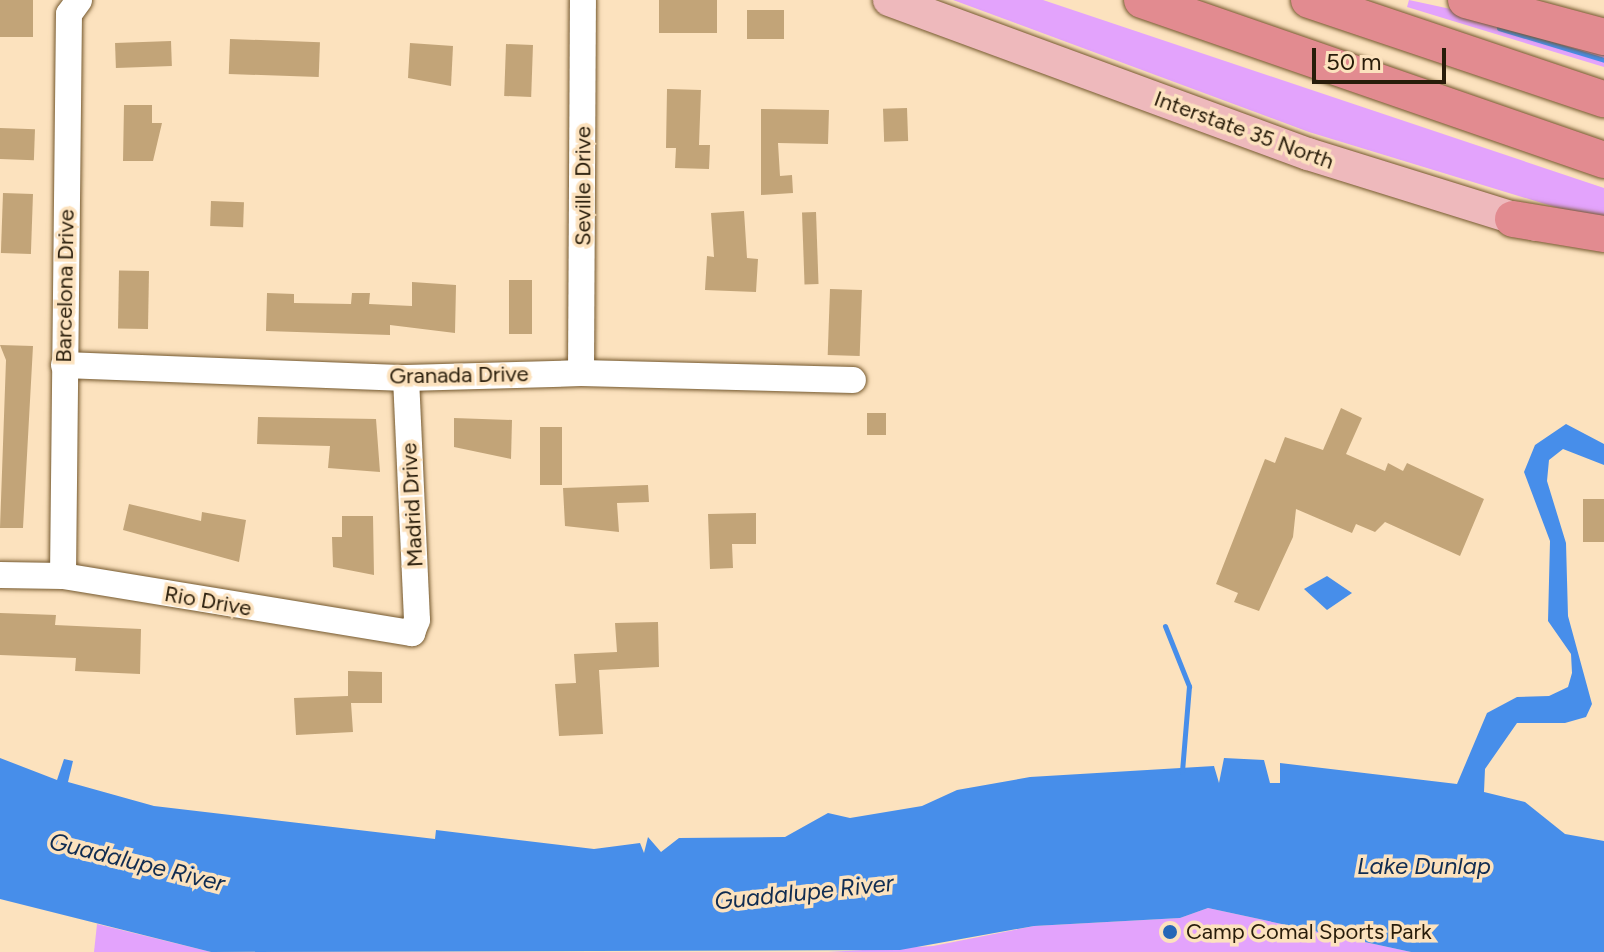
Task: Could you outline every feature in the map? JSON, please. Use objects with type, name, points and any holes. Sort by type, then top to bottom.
[{"type":"highway","points":[[1142,0],[1604,160]]},
{"type":"highway","points":[[1309,0],[1604,99]]},
{"type":"highway","points":[[1466,0],[1604,37]]},
{"type":"highway","points":[[1513,219],[1604,234]]},
{"type":"main road","name":"Interstate 35 North","points":[[889,0],[1308,154],[1604,245]]},
{"type":"main road","points":[[1533,0],[1604,20]]},
{"type":"street","name":"Barcelona Drive","points":[[63,576],[69,14],[79,0]]},
{"type":"street","name":"Seville Drive","points":[[581,373],[583,0]]},
{"type":"street","name":"Granada Drive","points":[[64,365],[406,378],[581,373],[853,380]]},
{"type":"street","name":"Madrid Drive","points":[[406,378],[414,631]]},
{"type":"street","name":"Rio Drive","points":[[0,575],[63,576],[404,635],[414,631]]},
{"type":"shaded area","points":[[953,0],[1043,0],[1604,188],[1604,222],[1309,132]]},
{"type":"shaded area","points":[[1409,0],[1604,42],[1604,67],[1407,7]]},
{"type":"shaded area","name":"Camp Comal Sports Park","points":[[1208,908],[1411,952],[828,952],[933,946],[1034,926],[1180,918]]},
{"type":"shaded area","points":[[97,924],[211,952],[94,952]]},
{"type":"water","name":"Lake Dunlap","points":[[1566,424],[1604,444],[1604,465],[1563,449],[1549,460],[1547,481],[1566,543],[1568,616],[1592,704],[1586,717],[1565,723],[1517,723],[1485,769],[1484,792],[1525,802],[1565,834],[1604,841],[1604,952],[1411,952],[1208,908],[1180,918],[1034,926],[900,950],[211,952],[0,899],[0,758],[57,780],[64,759],[73,761],[68,782],[154,806],[435,839],[436,830],[594,849],[640,843],[644,853],[648,837],[661,852],[679,838],[785,837],[828,813],[850,818],[922,806],[957,790],[1030,777],[1214,766],[1219,783],[1224,758],[1264,760],[1270,783],[1280,783],[1280,763],[1457,784],[1487,713],[1517,697],[1549,696],[1568,687],[1572,673],[1571,654],[1548,621],[1550,541],[1524,472],[1535,445]]},
{"type":"water","points":[[1327,576],[1352,593],[1327,610],[1304,589]]},
{"type":"building","points":[[0,0],[33,0],[33,37],[0,37]]},
{"type":"building","points":[[659,0],[717,0],[717,33],[659,33]]},
{"type":"building","points":[[747,10],[784,10],[784,39],[747,39]]},
{"type":"building","points":[[230,39],[320,42],[319,77],[229,74]]},
{"type":"building","points":[[171,41],[172,66],[116,68],[115,43]]},
{"type":"building","points":[[410,43],[453,46],[451,86],[408,78]]},
{"type":"building","points":[[506,44],[533,45],[531,97],[504,96]]},
{"type":"building","points":[[667,89],[701,90],[699,145],[710,145],[709,169],[675,168],[676,148],[666,148]]},
{"type":"building","points":[[124,105],[152,105],[152,123],[162,123],[153,161],[123,161]]},
{"type":"building","points":[[907,108],[908,141],[884,142],[883,109]]},
{"type":"building","points":[[761,109],[829,110],[828,144],[778,143],[780,176],[792,175],[793,193],[761,195]]},
{"type":"building","points":[[0,128],[35,129],[34,160],[0,159]]},
{"type":"building","points":[[3,193],[33,194],[31,254],[1,253]]},
{"type":"building","points":[[211,201],[244,202],[243,227],[210,226]]},
{"type":"building","points":[[744,211],[747,258],[758,259],[756,292],[705,290],[707,256],[714,257],[711,213]]},
{"type":"building","points":[[802,212],[816,212],[819,284],[805,284]]},
{"type":"building","points":[[119,270],[149,271],[148,329],[118,328]]},
{"type":"building","points":[[509,280],[532,280],[532,334],[509,334]]},
{"type":"building","points":[[412,282],[456,285],[455,333],[390,325],[390,335],[266,331],[267,293],[294,294],[294,303],[351,304],[352,293],[370,293],[369,304],[412,306]]},
{"type":"building","points":[[830,289],[862,290],[860,356],[828,355]]},
{"type":"building","points":[[0,345],[33,346],[23,528],[0,528],[6,360]]},
{"type":"building","points":[[1341,408],[1362,418],[1346,454],[1385,471],[1388,463],[1403,471],[1407,463],[1484,499],[1460,556],[1385,522],[1375,532],[1356,524],[1352,533],[1296,509],[1293,537],[1259,611],[1234,602],[1238,593],[1216,584],[1265,459],[1275,463],[1285,437],[1323,450]]},
{"type":"building","points":[[867,413],[886,413],[886,435],[867,435]]},
{"type":"building","points":[[258,417],[376,419],[380,472],[328,468],[330,446],[257,444]]},
{"type":"building","points":[[454,418],[512,420],[511,459],[454,447]]},
{"type":"building","points":[[540,427],[562,427],[562,485],[540,485]]},
{"type":"building","points":[[648,485],[649,502],[617,503],[619,532],[565,526],[563,488]]},
{"type":"building","points":[[1583,499],[1604,499],[1604,542],[1583,542]]},
{"type":"building","points":[[129,504],[201,521],[202,512],[246,520],[239,562],[123,530]]},
{"type":"building","points":[[756,513],[756,544],[732,544],[733,568],[710,569],[708,514]]},
{"type":"building","points":[[342,516],[373,516],[374,575],[333,567],[332,537],[342,537]]},
{"type":"building","points":[[0,613],[56,615],[55,625],[141,629],[140,674],[75,671],[76,658],[0,655]]},
{"type":"building","points":[[658,622],[659,667],[599,670],[603,734],[559,736],[555,684],[576,683],[574,654],[617,652],[615,623]]},
{"type":"building","points":[[348,671],[382,672],[382,703],[351,703],[353,732],[296,735],[294,698],[348,696]]},
{"type":"waterway","points":[[1499,28],[1604,60]]},
{"type":"waterway","points":[[1165,626],[1189,686],[1182,772]]},
{"type":"place","name":"Camp Comal Sports Park","points":[[1170,932]]},
{"type":"water label","name":"Guadalupe River","points":[[137,862]]},
{"type":"water label","name":"Guadalupe River","points":[[804,892]]}]
